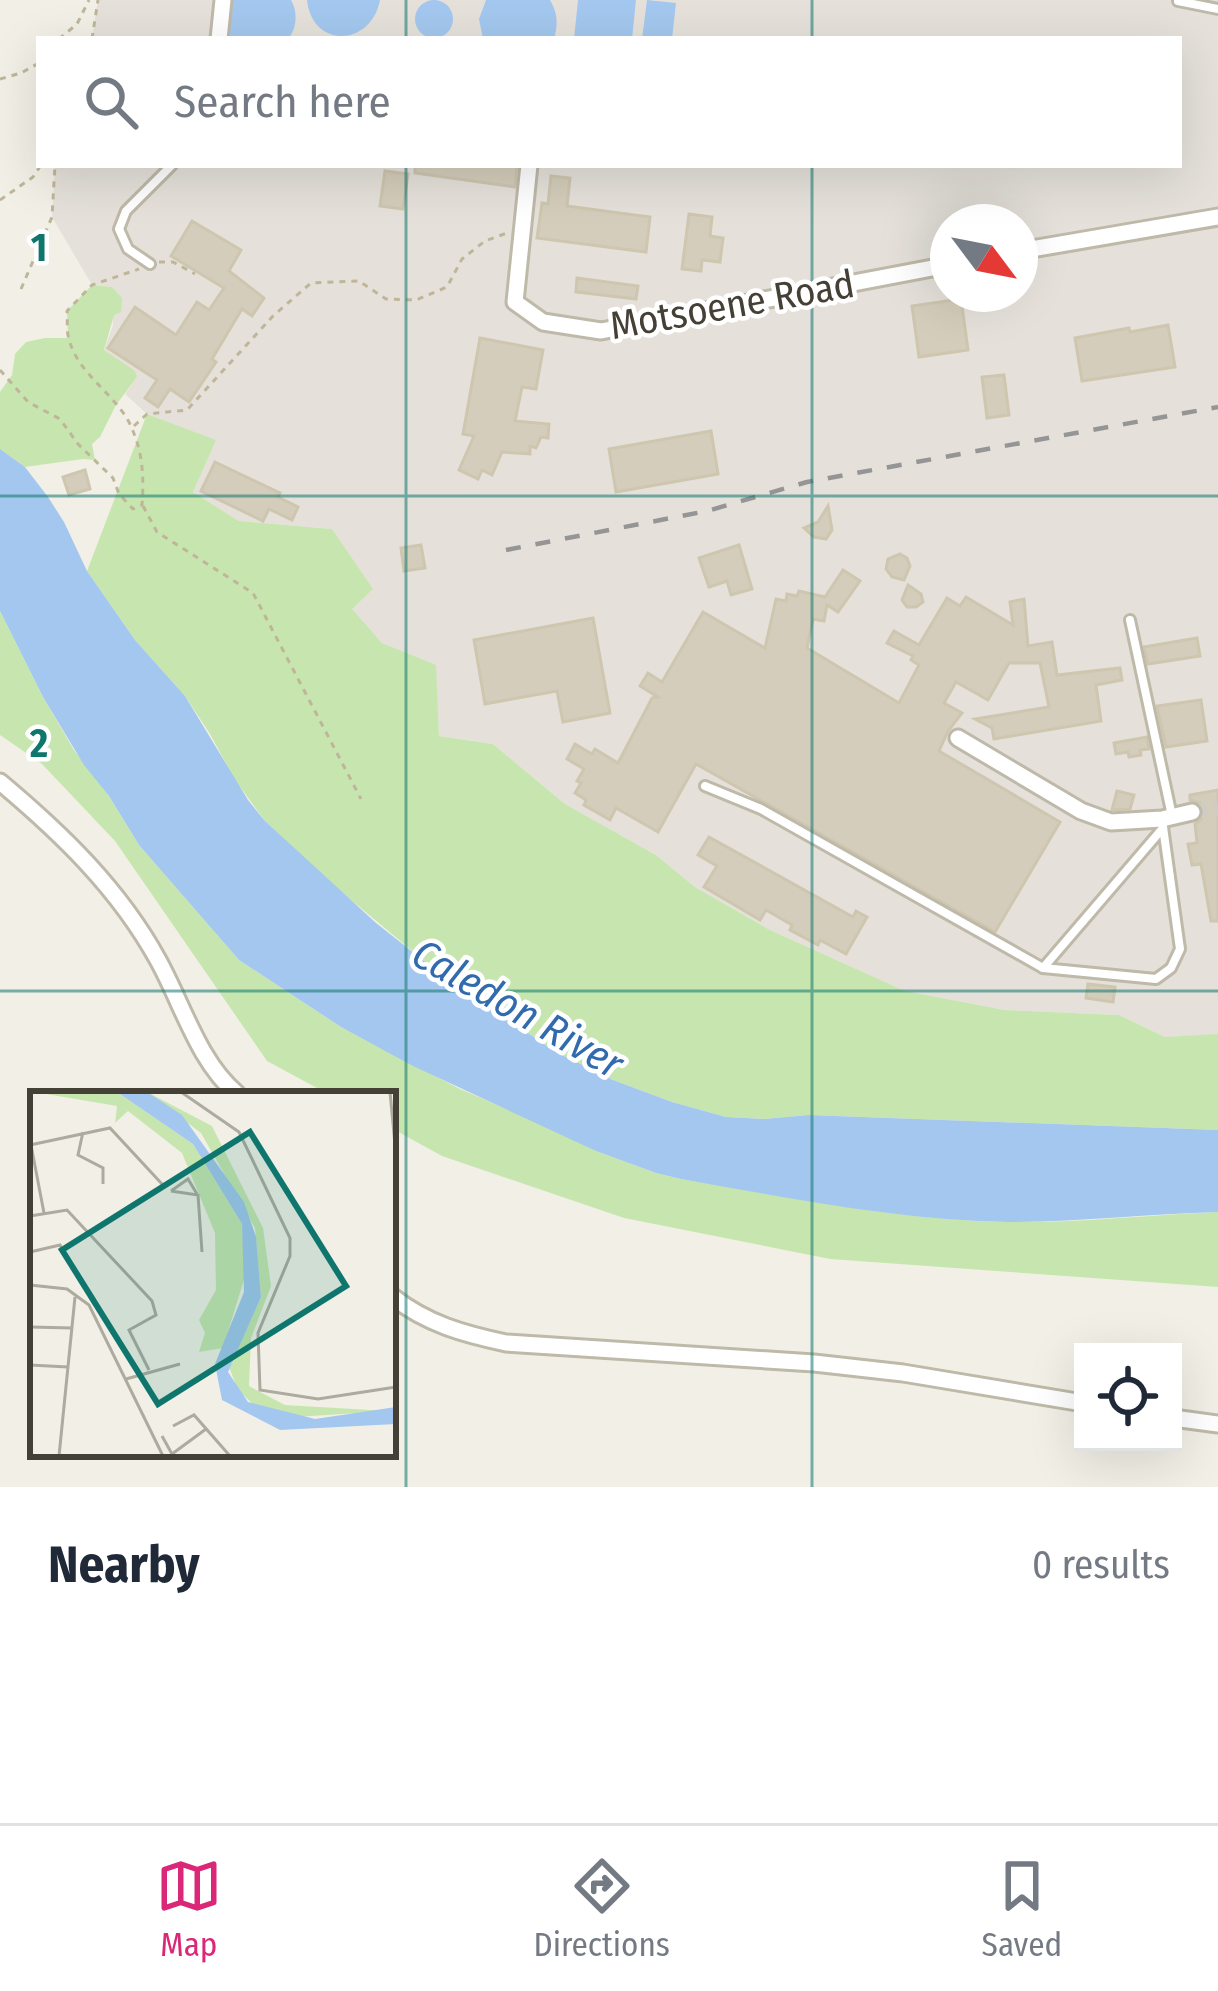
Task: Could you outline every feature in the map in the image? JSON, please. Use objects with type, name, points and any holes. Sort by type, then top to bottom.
[{"type":"street","points":[[219,36],[223,0]]},
{"type":"street","name":"Motsoene Road","points":[[529,168],[514,302],[542,322],[602,331],[930,268]]},
{"type":"street","points":[[1038,248],[1218,217]]},
{"type":"street","points":[[958,738],[1081,811],[1111,822],[1166,822],[1192,812]]},
{"type":"street","points":[[0,782],[102,877],[158,960],[210,1064],[234,1091]]},
{"type":"street","points":[[396,1299],[429,1321],[506,1343],[814,1363],[1074,1402]]},
{"type":"street","points":[[1182,1419],[1218,1424]]},
{"type":"lane","points":[[1178,1],[1218,9]]},
{"type":"lane","points":[[150,264],[128,249],[119,229],[126,211],[169,168]]},
{"type":"lane","points":[[706,786],[761,809],[1043,968],[1156,979],[1171,968],[1180,950],[1166,822],[1130,620]]},
{"type":"lane","points":[[1043,968],[1166,822]]},
{"type":"path","points":[[63,36],[77,24],[89,0]]},
{"type":"path","points":[[92,36],[98,0]]},
{"type":"path","points":[[0,79],[36,65]]},
{"type":"path","points":[[0,200],[39,168]]},
{"type":"path","points":[[22,290],[52,217],[56,168]]},
{"type":"path","points":[[133,427],[147,414],[187,410],[273,316],[310,283],[359,281],[386,299],[416,300],[448,287],[462,259],[485,241],[521,229]]},
{"type":"path","points":[[195,274],[173,262],[150,264],[92,285],[68,311],[68,338],[80,363],[133,427],[144,473],[142,505],[157,532],[253,593],[361,799]]},
{"type":"path","points":[[0,370],[28,402],[60,419],[113,478],[119,494],[133,509],[142,505]]},
{"type":"shaded area","points":[[98,0],[1218,0],[1218,1036],[1165,1037],[1119,1015],[1005,1010],[905,991],[770,930],[695,887],[656,855],[565,804],[493,744],[439,736],[435,666],[382,643],[351,609],[332,529],[239,521],[193,492],[215,440],[147,414],[125,394],[137,377],[104,350],[113,325],[112,287],[92,285],[52,217],[55,168],[1182,168],[1182,36],[92,36]]},
{"type":"green space","points":[[92,285],[112,287],[122,298],[121,312],[114,315],[104,350],[137,377],[92,444],[95,460],[25,467],[0,449],[0,392],[12,375],[15,354],[26,342],[68,338],[67,311]]},
{"type":"green space","points":[[147,414],[216,440],[193,492],[239,521],[332,529],[373,589],[352,609],[382,643],[436,665],[439,736],[493,744],[565,804],[656,855],[695,887],[770,930],[905,991],[1005,1010],[1119,1015],[1165,1037],[1218,1034],[1218,1130],[808,1115],[726,1117],[613,1080],[554,1051],[428,964],[265,821],[185,696],[135,640],[87,571]]},
{"type":"green space","points":[[0,611],[74,750],[139,845],[239,960],[341,1027],[460,1089],[596,1151],[681,1179],[926,1217],[1008,1222],[1218,1212],[1218,1287],[830,1259],[624,1218],[442,1156],[396,1131],[396,1091],[322,1091],[267,1061],[115,841],[42,764],[0,735]]},
{"type":"water","points":[[227,0],[291,0],[295,10],[290,36],[228,36],[224,29]]},
{"type":"water","points":[[307,0],[380,0],[366,27],[342,36],[319,27]]},
{"type":"water","points":[[486,0],[550,0],[557,19],[554,36],[482,36],[479,19]]},
{"type":"water","points":[[578,0],[636,0],[632,36],[574,36]]},
{"type":"water","points":[[647,0],[676,3],[672,36],[642,36]]},
{"type":"water","points":[[427,1],[441,1],[452,12],[452,26],[443,36],[425,36],[416,26],[416,12]]},
{"type":"water","points":[[0,449],[25,467],[48,497],[87,571],[135,640],[185,696],[265,821],[376,923],[554,1051],[613,1080],[726,1117],[808,1115],[1218,1130],[1218,1212],[1034,1222],[967,1220],[844,1207],[681,1179],[596,1151],[341,1027],[239,960],[139,845],[43,697],[0,611]]},
{"type":"building","points":[[415,168],[517,168],[515,187],[415,173]]},
{"type":"building","points":[[385,171],[408,174],[403,209],[380,206]]},
{"type":"building","points":[[551,176],[570,178],[567,206],[650,217],[646,252],[537,238]]},
{"type":"building","points":[[689,214],[712,217],[710,236],[723,238],[720,262],[702,260],[701,271],[682,269]]},
{"type":"building","points":[[192,221],[241,250],[229,271],[264,298],[252,316],[242,309],[212,359],[216,362],[189,402],[170,389],[158,407],[145,398],[157,380],[108,348],[135,307],[176,335],[197,302],[209,310],[224,288],[171,256]]},
{"type":"building","points":[[577,278],[638,286],[636,299],[576,292]]},
{"type":"building","points":[[930,303],[930,312],[963,312],[968,350],[919,357],[912,306]]},
{"type":"building","points":[[1168,325],[1175,367],[1082,381],[1075,338]]},
{"type":"building","points":[[480,338],[543,350],[536,389],[522,387],[515,421],[549,424],[548,438],[541,437],[536,448],[530,446],[530,454],[502,452],[492,475],[482,470],[478,479],[459,470],[474,436],[463,434]]},
{"type":"building","points":[[1004,375],[1009,415],[987,418],[982,377]]},
{"type":"building","points":[[711,431],[718,474],[616,492],[609,449]]},
{"type":"building","points":[[215,462],[280,493],[278,497],[298,507],[292,520],[269,509],[263,521],[201,491]]},
{"type":"building","points":[[85,470],[90,489],[69,495],[63,477]]},
{"type":"building","points":[[828,506],[832,530],[826,539],[814,537],[804,528],[818,522]]},
{"type":"building","points":[[421,545],[425,568],[404,571],[401,548]]},
{"type":"building","points":[[739,545],[752,589],[731,595],[727,581],[709,587],[699,558]]},
{"type":"building","points":[[900,554],[910,566],[904,580],[892,577],[886,569],[888,559]]},
{"type":"building","points":[[843,570],[860,581],[838,612],[827,605],[824,621],[813,619],[807,648],[899,703],[919,665],[911,660],[913,656],[887,643],[894,631],[919,645],[947,598],[960,606],[966,597],[1013,625],[1010,602],[1024,599],[1028,646],[1052,642],[1057,675],[1120,668],[1122,680],[1096,685],[1101,721],[994,739],[992,728],[975,719],[1049,707],[1040,663],[1009,663],[988,700],[956,682],[944,703],[962,713],[939,751],[1060,822],[995,932],[696,764],[658,832],[616,808],[610,820],[584,805],[586,800],[575,793],[584,769],[567,759],[575,744],[618,763],[652,698],[658,697],[640,686],[648,673],[662,682],[703,612],[765,648],[776,599],[786,601],[787,594],[797,596],[799,591],[825,597]]},
{"type":"building","points":[[908,585],[921,594],[923,602],[916,607],[907,607],[902,600]]},
{"type":"building","points":[[593,618],[610,713],[563,722],[557,691],[485,704],[474,640]]},
{"type":"building","points":[[1197,638],[1200,656],[1148,664],[1144,647]]},
{"type":"building","points":[[1201,700],[1207,741],[1166,747],[1157,706]]},
{"type":"building","points":[[1147,737],[1149,749],[1140,750],[1141,755],[1116,754],[1114,743]]},
{"type":"building","points":[[1218,790],[1218,921],[1211,921],[1201,864],[1192,865],[1188,844],[1197,843],[1195,824],[1204,810],[1190,795]]},
{"type":"building","points":[[1117,791],[1134,795],[1130,809],[1112,810]]},
{"type":"building","points":[[709,837],[853,917],[856,911],[867,917],[846,954],[790,930],[792,925],[766,910],[760,920],[704,887],[717,866],[698,855]]},
{"type":"building","points":[[1088,984],[1115,987],[1113,1002],[1086,998]]},
{"type":"tunnel","points":[[1192,812],[1218,808]]},
{"type":"railway","points":[[506,550],[707,511],[807,482],[1218,407]]},
{"type":"water label","name":"Caledon River","points":[[518,1008]]}]
